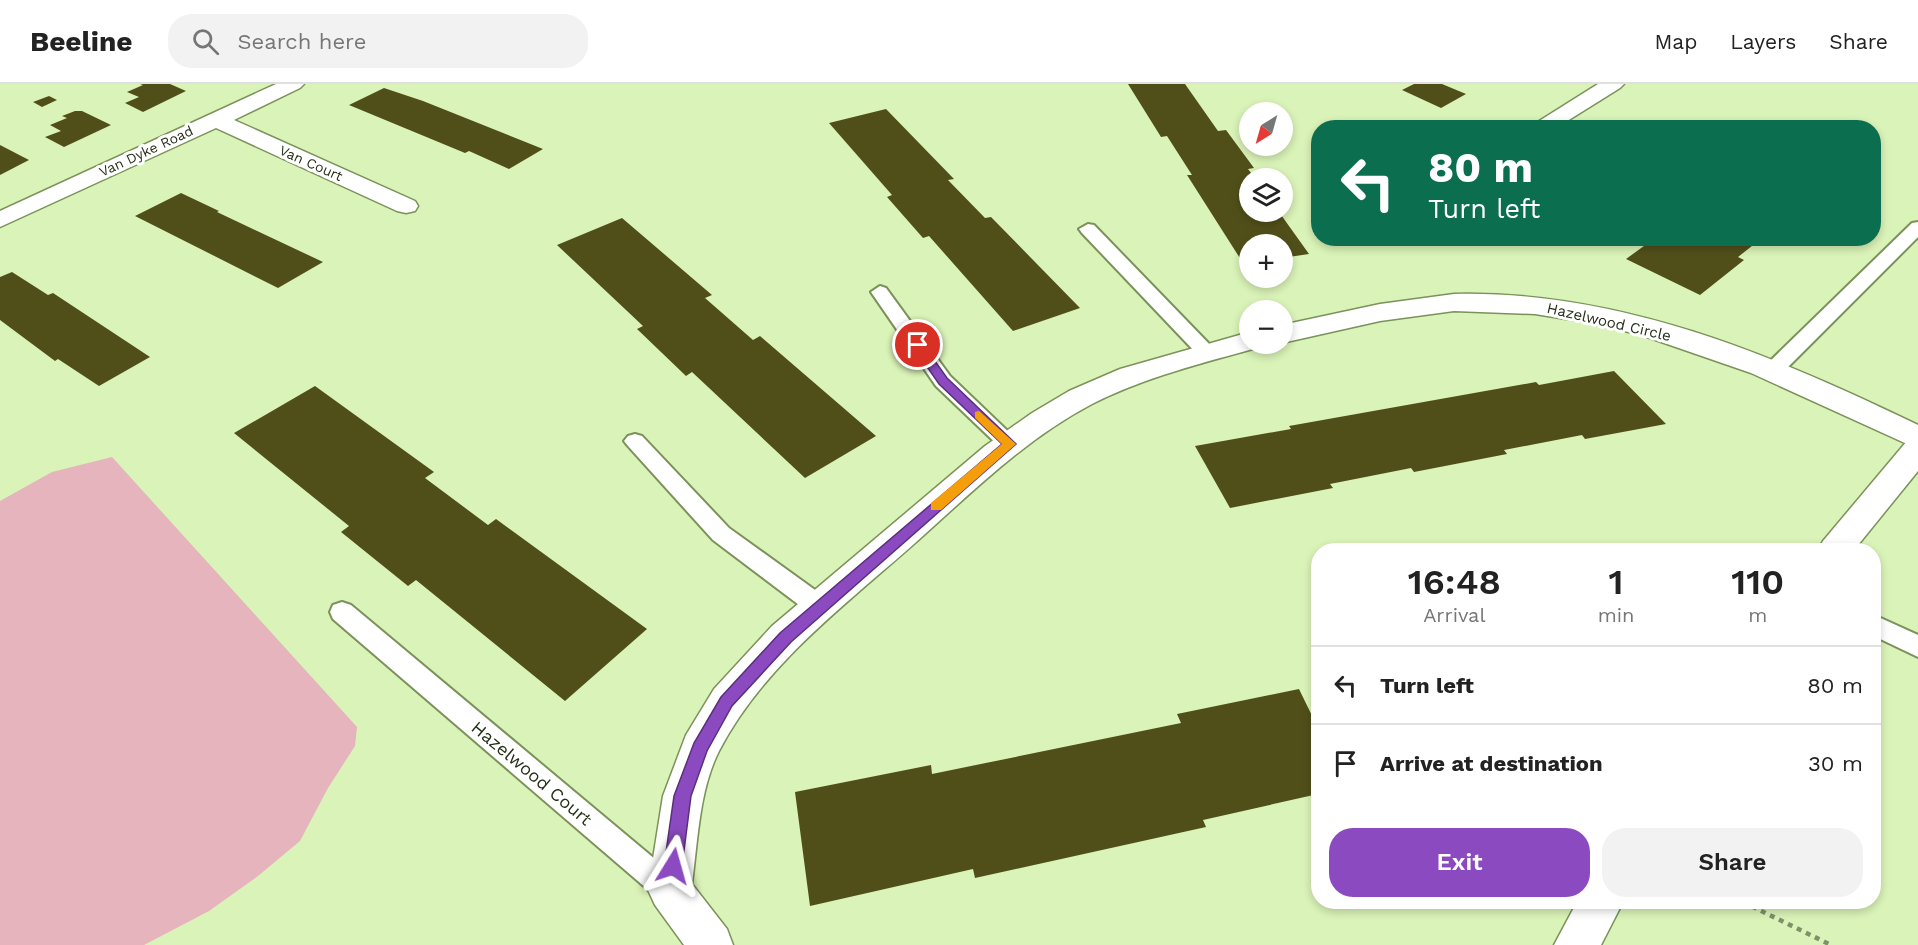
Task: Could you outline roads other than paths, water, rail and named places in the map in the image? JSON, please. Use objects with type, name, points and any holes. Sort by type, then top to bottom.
[{"type":"street","name":"Van Dyke Road","points":[[0,220],[293,84]]},
{"type":"street","points":[[1552,120],[1613,84]]},
{"type":"street","name":"Van Court","points":[[215,119],[406,206]]},
{"type":"street","name":"Hazelwood Circle","points":[[1293,332],[1414,308],[1478,302],[1544,306],[1675,336],[1772,371],[1857,407],[1918,438]]},
{"type":"street","points":[[670,890],[683,796],[700,748],[727,701],[785,637],[1010,444],[1065,406],[1094,391],[1155,368],[1239,344]]},
{"type":"street","points":[[1840,543],[1918,449]]},
{"type":"street","name":"Hazelwood Court","points":[[670,890],[711,945]]},
{"type":"street","points":[[1576,945],[1597,909]]},
{"type":"lane","points":[[1772,371],[1918,227]]},
{"type":"lane","points":[[1088,229],[1207,353]]},
{"type":"lane","points":[[880,292],[943,381],[1010,444]]},
{"type":"lane","points":[[635,441],[722,534],[820,607]]},
{"type":"lane","name":"Hazelwood Court","points":[[342,612],[670,890]]},
{"type":"lane","points":[[1881,629],[1918,647]]}]
